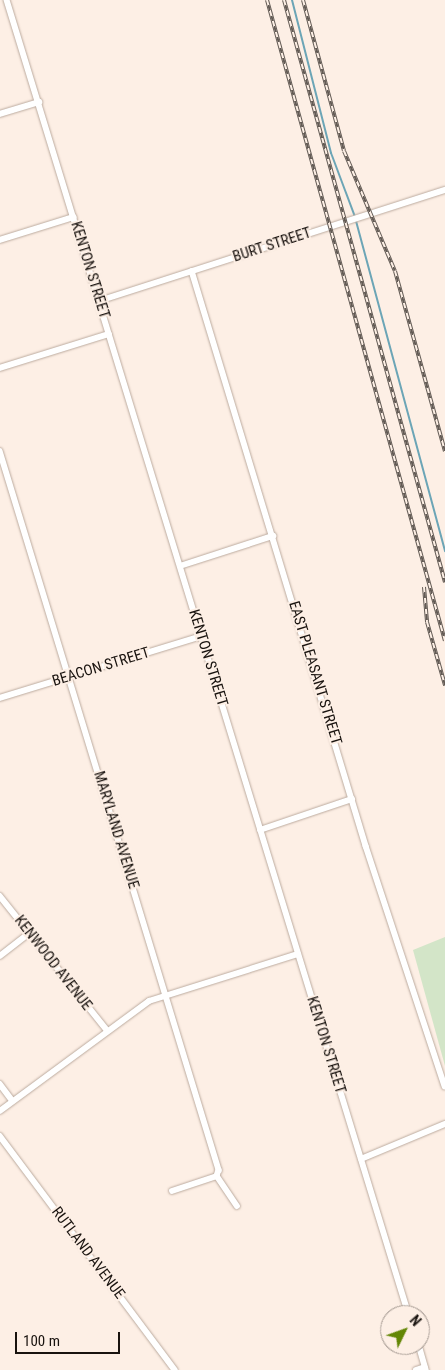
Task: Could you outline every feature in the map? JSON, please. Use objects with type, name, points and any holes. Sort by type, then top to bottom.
[{"type":"street","name":"KENTON STREET","points":[[7,0],[406,1305]]},
{"type":"street","points":[[0,114],[38,102]]},
{"type":"street","name":"BURT STREET","points":[[99,301],[445,190]]},
{"type":"street","points":[[0,240],[74,217]]},
{"type":"street","name":"EAST PLEASANT STREET","points":[[192,271],[352,799],[445,1086]]},
{"type":"street","points":[[0,368],[109,334]]},
{"type":"street","name":"MARYLAND AVENUE","points":[[0,451],[219,1170],[217,1176],[237,1206]]},
{"type":"street","points":[[180,566],[273,536]]},
{"type":"street","name":"BEACON STREET","points":[[0,698],[202,636]]},
{"type":"street","points":[[260,830],[352,799]]},
{"type":"street","name":"KENWOOD AVENUE","points":[[0,896],[106,1030]]},
{"type":"street","points":[[0,956],[29,933]]},
{"type":"street","points":[[0,1111],[140,1005],[166,995],[298,954]]},
{"type":"street","points":[[0,1084],[13,1101]]},
{"type":"street","points":[[361,1159],[445,1124]]},
{"type":"street","name":"RUTLAND AVENUE","points":[[0,1136],[176,1370]]},
{"type":"street","points":[[172,1191],[217,1176]]},
{"type":"street","points":[[416,1370],[426,1368],[422,1355]]},
{"type":"green space","points":[[445,937],[445,1066],[413,950]]},
{"type":"waterway","points":[[292,0],[331,153],[355,217]]},
{"type":"waterway","points":[[356,221],[445,551]]},
{"type":"railway","points":[[267,0],[445,641]]},
{"type":"railway","points":[[284,0],[445,582]]},
{"type":"railway","points":[[303,0],[344,151],[395,271],[445,451]]},
{"type":"railway","points":[[424,587],[427,622],[445,685]]}]
